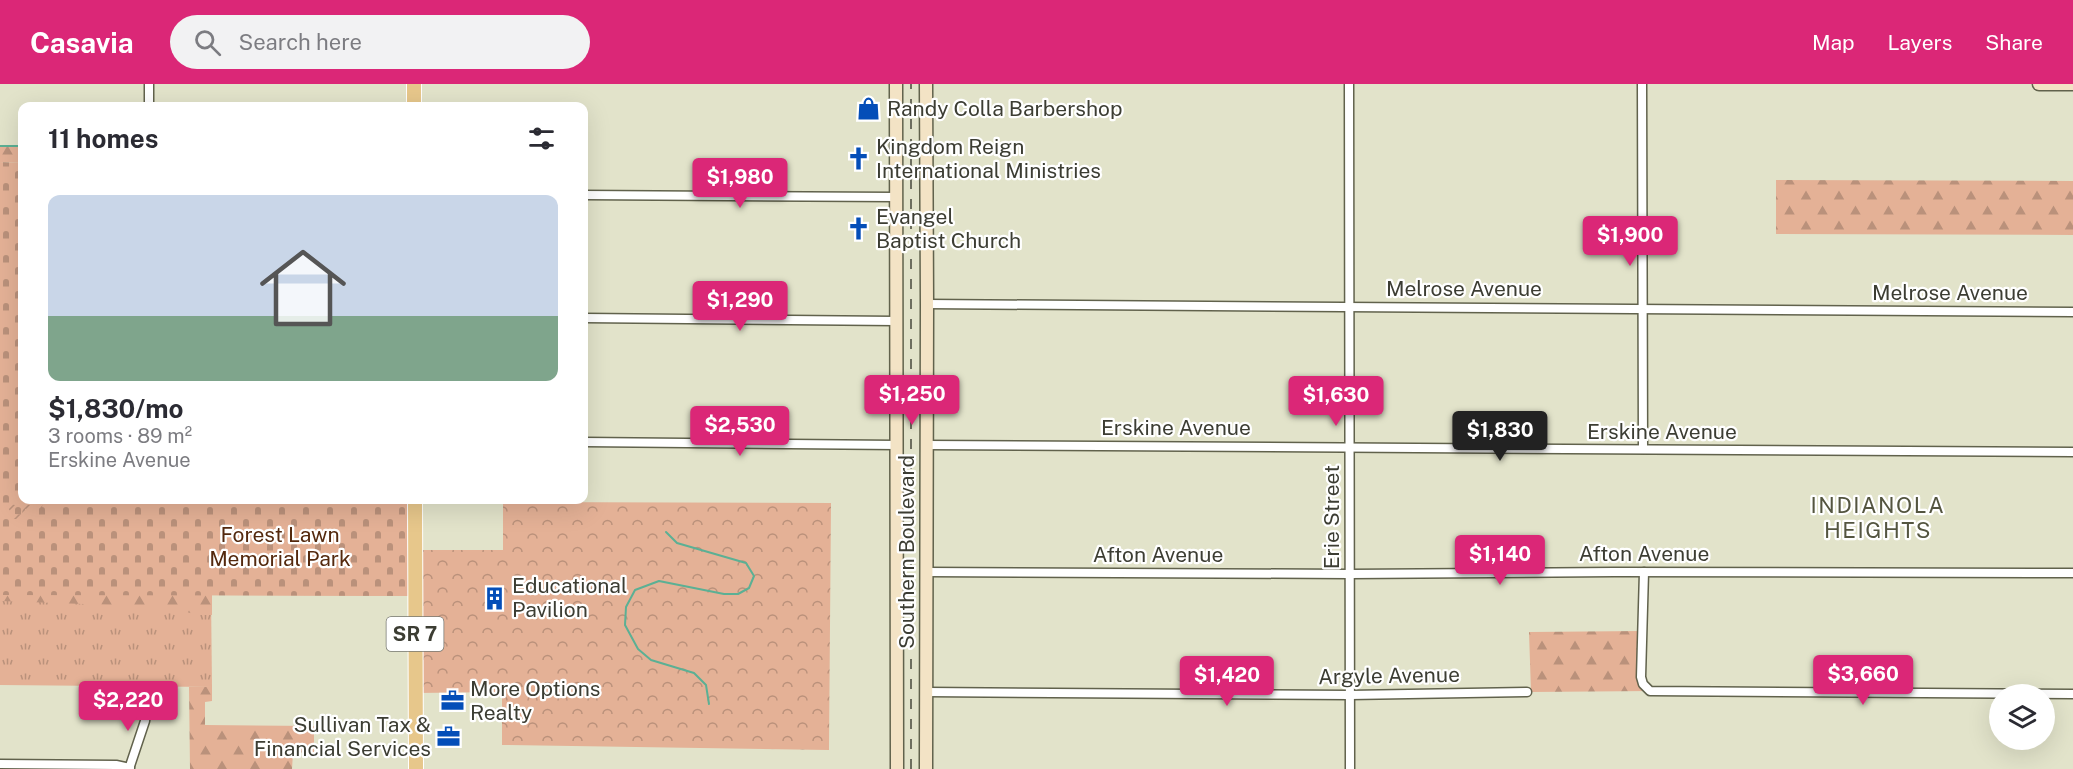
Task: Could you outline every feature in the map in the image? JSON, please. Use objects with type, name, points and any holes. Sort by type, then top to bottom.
[{"type":"main road","points":[[414,84],[414,102]]},
{"type":"main road","name":"SR 7","points":[[415,504],[416,769]]},
{"type":"street","points":[[149,84],[149,102]]},
{"type":"street","name":"Southern Boulevard","points":[[896,84],[897,769]]},
{"type":"street","name":"Southern Boulevard","points":[[926,84],[926,769]]},
{"type":"street","name":"Erie Street","points":[[1349,84],[1350,769]]},
{"type":"street","points":[[1642,84],[1643,449]]},
{"type":"street","points":[[2038,84],[2073,84]]},
{"type":"street","points":[[588,195],[896,197]]},
{"type":"street","name":"Melrose Avenue","points":[[927,304],[2073,312]]},
{"type":"street","points":[[588,318],[896,321]]},
{"type":"street","points":[[588,442],[897,445]]},
{"type":"street","name":"Erskine Avenue","points":[[927,445],[2073,452]]},
{"type":"street","name":"Afton Avenue","points":[[927,572],[2073,573]]},
{"type":"street","points":[[1644,572],[1641,677],[1643,684],[1653,691],[2073,694]]},
{"type":"street","name":"Argyle Avenue","points":[[927,692],[1350,695],[1527,692]]},
{"type":"street","points":[[0,764],[116,765],[130,768],[145,721],[148,699]]},
{"type":"green space","points":[[0,145],[18,145],[18,163],[0,162]]},
{"type":"green space","name":"Forest Lawn Memorial Park","points":[[0,162],[18,163],[18,504],[415,504],[415,596],[0,595]]},
{"type":"green space","points":[[1776,180],[2073,181],[2073,235],[1776,234]]},
{"type":"green space","points":[[5,503],[15,505],[15,514],[22,515],[23,505],[42,504],[42,508],[25,509],[25,519],[13,519]]},
{"type":"green space","points":[[831,503],[829,750],[502,745],[502,692],[416,693],[415,550],[503,550],[503,504]]},
{"type":"green space","points":[[0,574],[415,596],[212,595],[212,615],[198,615],[168,607],[0,601]]},
{"type":"green space","points":[[0,595],[211,595],[212,687],[0,685]]},
{"type":"green space","points":[[1642,631],[1641,677],[1653,691],[1531,692],[1529,632]]},
{"type":"green space","points":[[189,687],[212,687],[212,701],[205,702],[205,725],[314,726],[314,752],[293,753],[292,769],[190,769]]},
{"type":"waterway","points":[[0,146],[18,146]]},
{"type":"waterway","points":[[666,532],[677,543],[746,563],[754,576],[749,588],[738,594],[724,594],[659,581],[635,590],[626,607],[625,625],[638,649],[651,660],[694,673],[706,685],[709,704]]},
{"type":"railway","points":[[911,84],[911,769]]},
{"type":"place","name":"Randy Colla Barbershop","points":[[869,109]]},
{"type":"place","name":"Kingdom Reign International Ministries","points":[[858,159]]},
{"type":"place","name":"Evangel Baptist Church","points":[[858,229]]},
{"type":"place","name":"Educational Pavilion","points":[[494,598]]},
{"type":"place","name":"More Options Realty","points":[[452,701]]},
{"type":"place","name":"Sullivan Tax & Financial Services","points":[[449,737]]},
{"type":"district","name":"INDIANOLA HEIGHTS","points":[[1878,518]]}]
